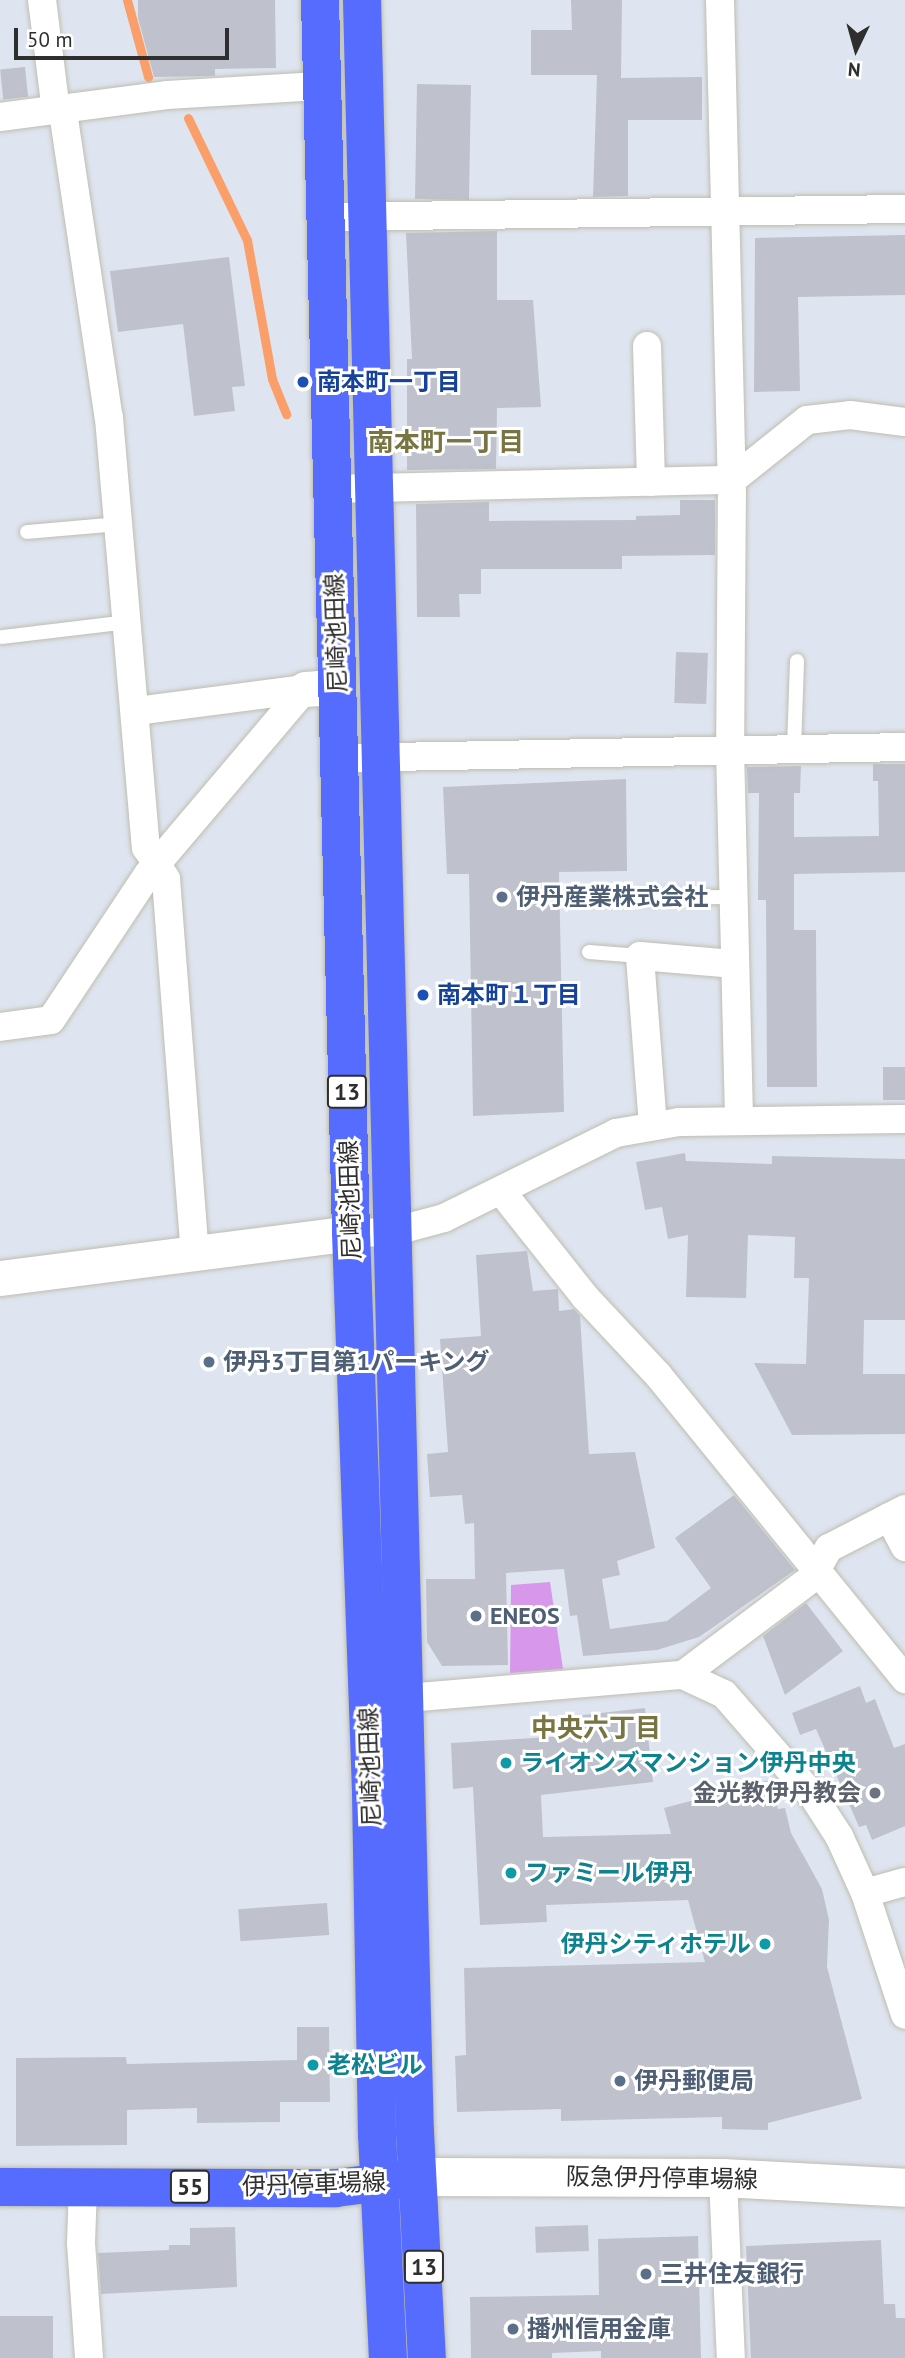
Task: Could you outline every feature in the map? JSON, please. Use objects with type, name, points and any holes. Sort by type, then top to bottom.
[{"type":"main road","name":"尼崎池田線","points":[[320,0],[319,86],[332,489],[321,688],[339,758],[380,2184],[388,2358]]},
{"type":"main road","name":"尼崎池田線","points":[[362,0],[391,1232],[407,1699],[419,2177],[428,2358]]},
{"type":"main road","name":"伊丹停車場線","points":[[0,2188],[380,2184],[419,2177]]},
{"type":"main road","name":"阪急伊丹停車場線","points":[[419,2177],[723,2178],[905,2188]]},
{"type":"street","points":[[41,0],[108,418],[146,847],[166,879],[195,1253]]},
{"type":"street","points":[[720,0],[732,480],[730,749],[733,964],[739,1119]]},
{"type":"street","points":[[0,117],[167,95],[319,86]]},
{"type":"street","points":[[324,217],[905,209]]},
{"type":"street","points":[[647,346],[651,482]]},
{"type":"street","points":[[332,489],[732,480],[807,420],[850,415],[905,422]]},
{"type":"street","points":[[135,711],[321,688]]},
{"type":"street","points":[[0,1027],[51,1020],[148,874],[158,867],[321,688]]},
{"type":"street","points":[[339,758],[905,747]]},
{"type":"street","points":[[653,1126],[640,956],[733,964]]},
{"type":"street","points":[[0,1278],[351,1233],[391,1232],[444,1218],[616,1133],[653,1126],[739,1119],[905,1119]]},
{"type":"street","points":[[501,1191],[817,1570],[900,1661]]},
{"type":"street","points":[[683,1675],[811,1579],[829,1548],[897,1513],[905,1547]]},
{"type":"street","points":[[367,1680],[407,1699],[683,1675],[724,1694],[778,1752],[839,1836],[866,1894],[905,2015]]},
{"type":"street","points":[[866,1894],[905,1882]]},
{"type":"street","points":[[723,2178],[731,2358]]},
{"type":"street","points":[[83,2186],[81,2243],[89,2358]]},
{"type":"lane","points":[[27,531],[118,524]]},
{"type":"lane","points":[[2,637],[127,622]]},
{"type":"lane","points":[[794,748],[797,661]]},
{"type":"lane","points":[[592,898],[732,897]]},
{"type":"lane","points":[[589,952],[640,956]]},
{"type":"shaded area","points":[[550,1582],[563,1669],[510,1673],[511,1585]]},
{"type":"building","points":[[138,0],[275,0],[276,68],[215,69],[215,76],[154,77],[138,18]]},
{"type":"building","points":[[571,0],[622,0],[621,78],[702,77],[702,120],[628,120],[628,196],[593,197],[597,75],[531,75],[531,30],[572,30]]},
{"type":"building","points":[[25,67],[28,97],[3,99],[0,70]]},
{"type":"building","points":[[417,84],[471,85],[469,200],[415,199]]},
{"type":"building","points":[[497,231],[497,300],[533,300],[541,407],[497,408],[496,469],[407,470],[407,359],[412,359],[406,233]]},
{"type":"building","points":[[905,235],[905,295],[798,297],[800,391],[754,392],[755,238]]},
{"type":"building","points":[[229,257],[245,386],[232,387],[235,411],[194,416],[183,324],[118,332],[110,271]]},
{"type":"building","points":[[680,500],[715,500],[715,555],[622,556],[622,569],[481,569],[481,594],[459,594],[460,617],[417,617],[416,504],[489,502],[489,521],[636,520],[636,516],[680,515]]},
{"type":"building","points":[[676,652],[708,653],[706,704],[674,703]]},
{"type":"building","points":[[873,764],[905,764],[905,872],[794,874],[794,930],[816,930],[817,1087],[767,1087],[766,900],[758,900],[759,793],[748,793],[747,767],[801,766],[800,793],[794,793],[794,837],[879,836],[878,781],[873,781]]},
{"type":"building","points":[[626,779],[627,871],[559,872],[564,1112],[473,1116],[469,874],[447,874],[443,787]]},
{"type":"building","points":[[883,1067],[905,1067],[905,1100],[883,1100]]},
{"type":"building","points":[[685,1153],[686,1161],[772,1164],[772,1156],[905,1159],[905,1320],[864,1320],[863,1374],[905,1374],[905,1434],[792,1435],[754,1363],[806,1364],[809,1278],[794,1278],[795,1237],[748,1235],[746,1298],[686,1297],[688,1235],[668,1239],[662,1207],[645,1210],[636,1162]]},
{"type":"building","points":[[527,1251],[533,1291],[558,1289],[559,1311],[574,1309],[580,1316],[589,1454],[635,1452],[655,1548],[617,1561],[620,1575],[602,1579],[610,1629],[667,1621],[711,1588],[675,1538],[734,1495],[795,1570],[699,1637],[657,1650],[583,1656],[577,1615],[570,1616],[564,1569],[506,1573],[508,1665],[442,1666],[427,1642],[426,1579],[475,1579],[474,1523],[465,1524],[462,1495],[430,1497],[427,1454],[448,1452],[440,1339],[481,1336],[476,1255]]},
{"type":"building","points":[[806,1603],[843,1651],[785,1695],[763,1636]]},
{"type":"building","points":[[860,1686],[866,1703],[875,1699],[894,1748],[905,1744],[905,1826],[872,1840],[866,1825],[859,1827],[816,1729],[800,1735],[792,1713]]},
{"type":"building","points":[[645,1708],[653,1782],[541,1795],[543,1837],[671,1834],[664,1808],[770,1780],[778,1809],[785,1808],[791,1833],[822,1889],[829,1920],[827,1967],[862,2099],[768,2123],[768,2130],[722,2129],[722,2117],[561,2121],[561,2109],[457,2112],[455,2056],[466,2055],[464,1968],[705,1962],[688,1900],[546,1905],[547,1922],[480,1925],[473,1787],[453,1789],[451,1743],[568,1736],[565,1717]]},
{"type":"building","points":[[327,1903],[329,1935],[240,1941],[238,1909]]},
{"type":"building","points":[[297,2027],[329,2027],[330,2102],[280,2102],[280,2122],[197,2123],[197,2108],[127,2110],[127,2145],[16,2146],[16,2058],[126,2057],[127,2064],[297,2060]]},
{"type":"building","points":[[588,2225],[589,2251],[536,2253],[535,2227]]},
{"type":"building","points":[[235,2227],[237,2287],[101,2294],[98,2253],[169,2250],[169,2245],[190,2245],[190,2228]]},
{"type":"building","points":[[698,2236],[701,2358],[601,2358],[601,2351],[552,2353],[552,2358],[471,2358],[470,2297],[599,2295],[598,2239]]},
{"type":"building","points":[[881,2240],[884,2304],[895,2304],[896,2318],[905,2318],[905,2358],[751,2358],[746,2246]]},
{"type":"building","points":[[0,2316],[53,2316],[53,2358],[0,2358]]},
{"type":"waterway","points":[[127,0],[148,77]]},
{"type":"waterway","points":[[188,118],[247,240],[272,379],[286,414]]},
{"type":"place","name":"南本町一丁目","points":[[303,382]]},
{"type":"place","name":"伊丹産業株式会社","points":[[502,897]]},
{"type":"place","name":"南本町１丁目","points":[[423,995]]},
{"type":"place","name":"伊丹3丁目第1パーキング","points":[[209,1362]]},
{"type":"place","name":"ENEOS","points":[[476,1616]]},
{"type":"place","name":"ライオンズマンション伊丹中央","points":[[506,1763]]},
{"type":"place","name":"金光教伊丹教会","points":[[875,1793]]},
{"type":"place","name":"ファミール伊丹","points":[[511,1873]]},
{"type":"place","name":"伊丹シティホテル","points":[[765,1944]]},
{"type":"place","name":"老松ビル","points":[[313,2065]]},
{"type":"place","name":"伊丹郵便局","points":[[620,2081]]},
{"type":"place","name":"三井住友銀行","points":[[646,2274]]},
{"type":"place","name":"播州信用金庫","points":[[513,2329]]},
{"type":"district","name":"南本町一丁目","points":[[446,442]]},
{"type":"district","name":"中央六丁目","points":[[596,1728]]}]
